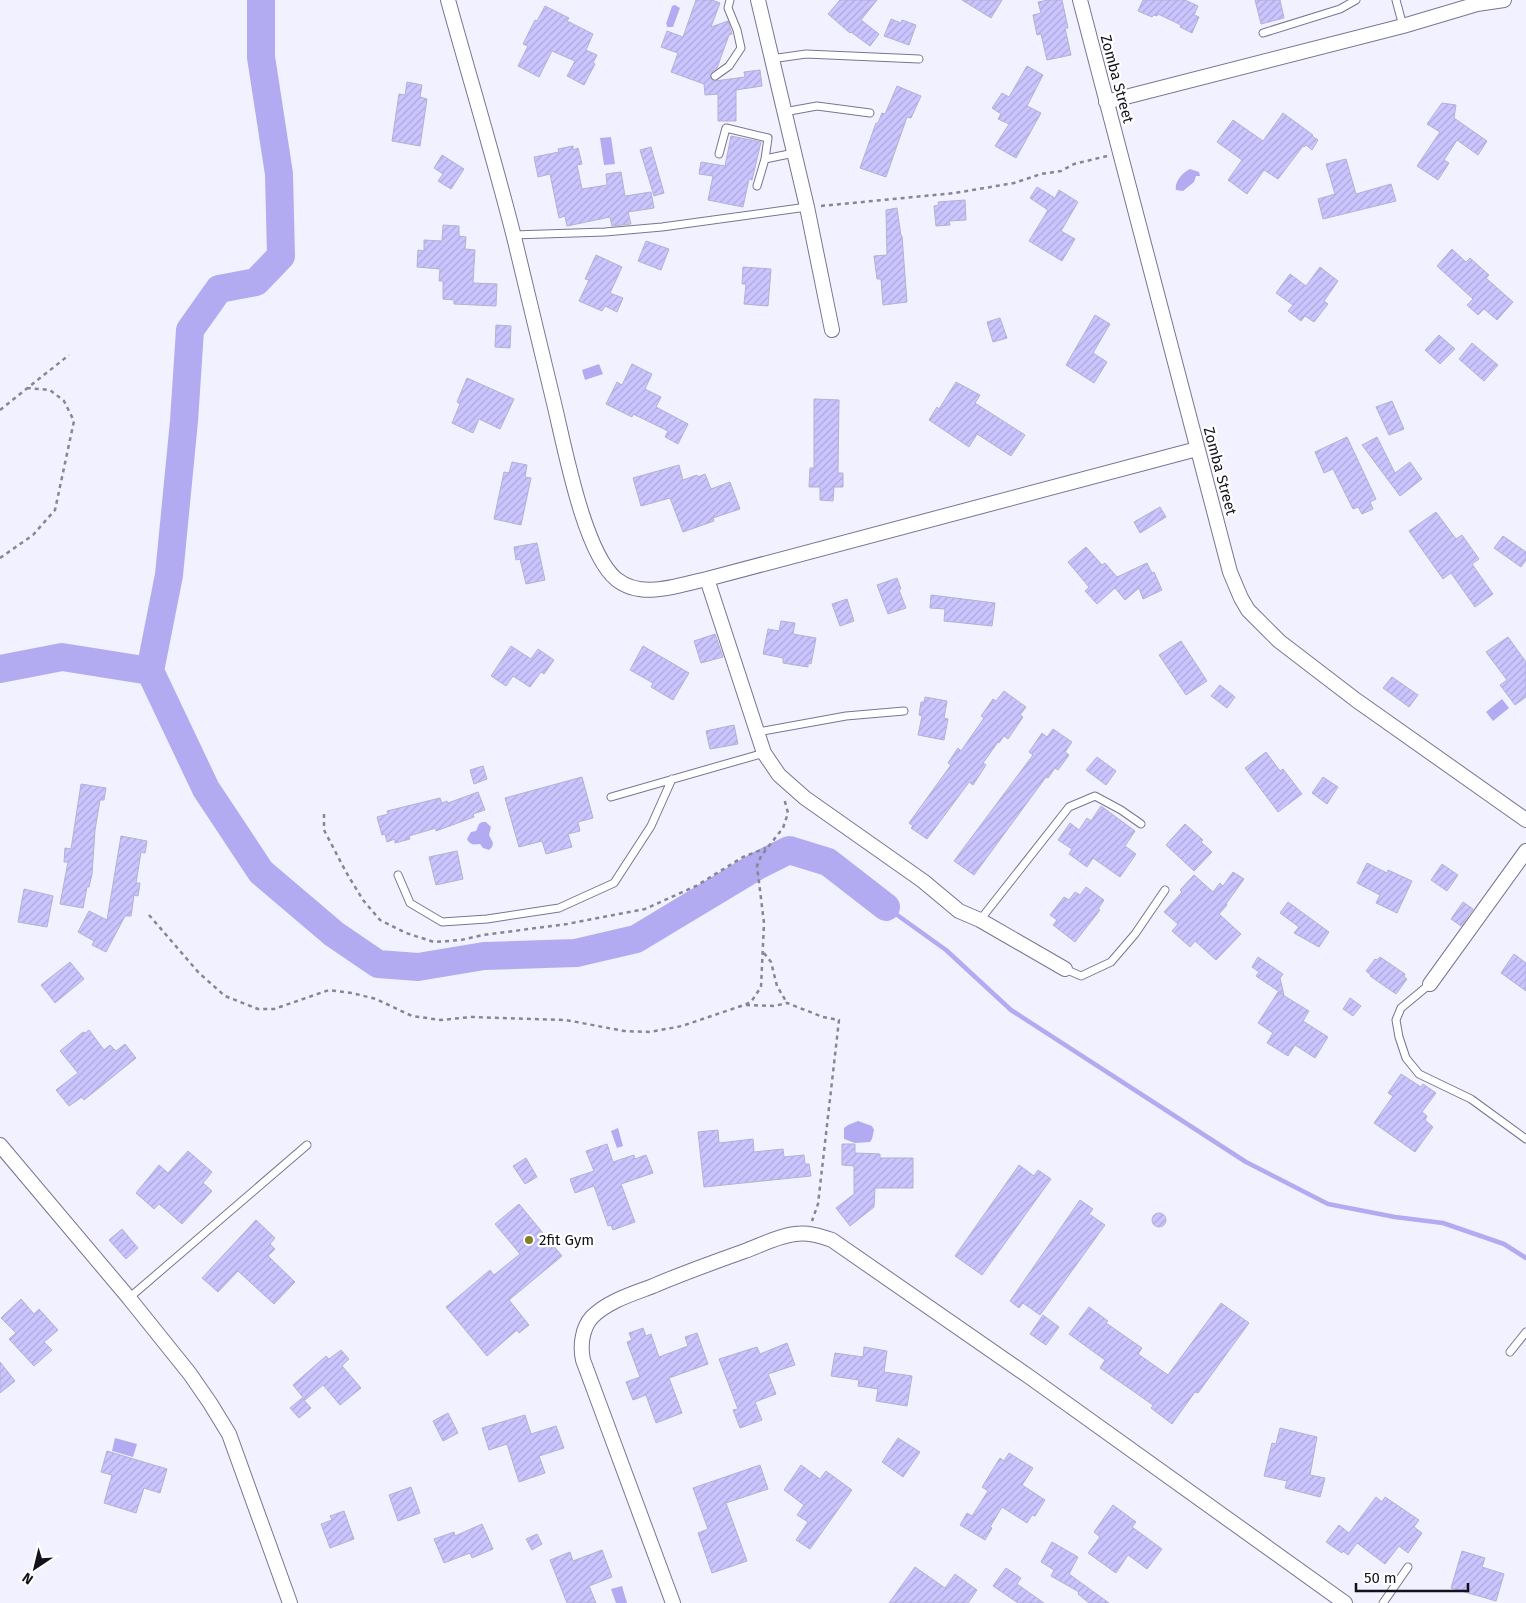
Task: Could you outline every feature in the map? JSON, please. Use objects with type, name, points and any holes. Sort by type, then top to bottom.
[{"type":"street","points":[[448,0],[513,235],[575,488],[591,541],[602,561],[616,579],[636,589],[659,589],[707,579],[1197,450]]},
{"type":"street","points":[[758,0],[807,207],[832,330]]},
{"type":"street","name":"Zomba Street","points":[[1080,0],[1197,450],[1230,572],[1241,598],[1258,621],[1297,655],[1356,700],[1526,820]]},
{"type":"street","points":[[1106,102],[1403,26],[1477,4],[1504,0]]},
{"type":"street","points":[[707,579],[764,753],[779,775],[805,798],[923,880],[959,910],[1065,969]]},
{"type":"street","points":[[1430,984],[1526,852]]},
{"type":"street","points":[[0,1145],[129,1298],[190,1374],[210,1403],[229,1434],[290,1603]]},
{"type":"street","points":[[673,1603],[583,1360],[581,1350],[585,1330],[590,1319],[618,1299],[701,1266],[795,1234],[807,1234],[832,1240],[1031,1378],[1345,1603]]},
{"type":"lane","points":[[716,76],[729,66],[741,48],[737,30],[728,8],[730,0]]},
{"type":"lane","points":[[1263,33],[1340,9],[1356,0]]},
{"type":"lane","points":[[1396,0],[1403,26]]},
{"type":"lane","points":[[772,58],[806,54],[919,59]]},
{"type":"lane","points":[[784,112],[818,106],[870,113]]},
{"type":"lane","points":[[719,154],[726,128],[768,138],[765,159],[757,186]]},
{"type":"lane","points":[[765,159],[794,153]]},
{"type":"lane","points":[[513,235],[624,231],[807,207]]},
{"type":"lane","points":[[758,732],[846,716],[904,711]]},
{"type":"lane","points":[[611,797],[764,753]]},
{"type":"lane","points":[[398,876],[410,904],[442,922],[487,919],[559,908],[614,883],[651,826],[672,779]]},
{"type":"lane","points":[[980,920],[1069,807],[1095,796],[1122,810],[1141,824],[1134,819]]},
{"type":"lane","points":[[1065,969],[1081,976],[1111,962],[1135,934],[1165,890]]},
{"type":"lane","points":[[1430,984],[1401,1008],[1396,1020],[1406,1058],[1419,1074],[1471,1099],[1526,1139]]},
{"type":"lane","points":[[129,1298],[307,1145]]},
{"type":"lane","points":[[1510,1352],[1526,1332]]},
{"type":"lane","points":[[1384,1603],[1408,1567]]},
{"type":"path","points":[[807,207],[955,193],[1014,183],[1041,174],[1061,171],[1074,164],[1120,153]]},
{"type":"path","points":[[0,410],[69,355]]},
{"type":"path","points":[[0,558],[33,535],[55,510],[74,421],[64,401],[50,390],[28,388]]},
{"type":"path","points":[[149,916],[199,973],[225,996],[258,1009],[274,1009],[329,990],[352,993],[376,1000],[412,1016],[441,1020],[471,1017],[566,1020],[624,1031],[650,1032],[682,1026],[744,1006],[751,1002],[761,987],[764,923],[758,866],[760,856],[783,828],[788,813],[779,775]]},
{"type":"path","points":[[763,951],[771,962],[777,986],[787,1003]]},
{"type":"path","points":[[744,1006],[774,1006],[787,1003],[823,1017],[839,1020],[818,1204],[807,1234]]},
{"type":"shaded area","points":[[675,5],[680,8],[673,27],[667,27],[666,24],[672,6]]},
{"type":"shaded area","points":[[611,137],[615,164],[604,165],[600,138]]},
{"type":"shaded area","points":[[1190,169],[1199,172],[1200,176],[1196,176],[1194,182],[1183,191],[1176,190],[1176,184],[1180,178]]},
{"type":"shaded area","points":[[599,364],[603,374],[585,380],[582,370]]},
{"type":"shaded area","points":[[1502,699],[1509,708],[1493,721],[1486,712]]},
{"type":"shaded area","points":[[482,822],[486,822],[491,827],[489,835],[493,843],[489,850],[483,848],[480,844],[471,843],[467,839],[471,832],[476,831]]},
{"type":"shaded area","points":[[858,1121],[872,1126],[874,1130],[870,1142],[855,1143],[844,1139],[844,1128]]},
{"type":"shaded area","points":[[618,1128],[623,1146],[617,1148],[611,1131]]},
{"type":"shaded area","points":[[115,1438],[137,1444],[133,1457],[112,1451]]},
{"type":"shaded area","points":[[622,1586],[627,1603],[616,1603],[611,1589]]},
{"type":"building","points":[[696,0],[712,0],[720,3],[711,27],[728,21],[732,34],[729,35],[717,68],[710,73],[711,79],[715,81],[745,77],[744,72],[760,70],[762,86],[736,90],[736,121],[718,121],[718,94],[705,95],[704,84],[671,72],[678,53],[661,47],[667,31],[683,37]]},
{"type":"building","points":[[840,0],[877,0],[861,20],[879,34],[870,46],[850,33],[828,14]]},
{"type":"building","points":[[962,0],[1002,0],[991,18]]},
{"type":"building","points":[[1062,0],[1068,28],[1065,28],[1071,55],[1047,60],[1041,34],[1037,35],[1033,15],[1041,13],[1038,2]]},
{"type":"building","points":[[1143,0],[1185,0],[1198,6],[1194,15],[1199,17],[1192,33],[1180,27],[1181,25],[1158,14],[1152,17],[1138,11]]},
{"type":"building","points":[[1255,0],[1280,0],[1284,18],[1261,24]]},
{"type":"building","points":[[545,6],[569,18],[567,21],[593,34],[586,50],[597,55],[593,63],[595,64],[584,85],[567,76],[575,61],[552,51],[539,77],[518,66],[528,46],[523,44],[535,20],[537,21]]},
{"type":"building","points":[[891,19],[901,23],[902,20],[916,25],[909,45],[884,36]]},
{"type":"building","points":[[1027,66],[1043,75],[1027,106],[1041,113],[1016,158],[995,146],[1009,124],[998,119],[1001,114],[992,108],[1002,93],[1009,97]]},
{"type":"building","points":[[407,82],[422,85],[420,97],[427,99],[420,146],[392,141],[399,94],[405,95]]},
{"type":"building","points":[[897,86],[921,96],[911,118],[907,117],[886,177],[860,168],[876,123],[878,123],[882,113],[885,114]]},
{"type":"building","points":[[1442,103],[1456,105],[1454,118],[1487,141],[1478,155],[1457,140],[1444,160],[1449,163],[1438,180],[1417,166],[1440,132],[1427,124]]},
{"type":"building","points":[[1283,113],[1318,140],[1312,150],[1306,145],[1303,146],[1278,179],[1264,170],[1247,194],[1228,180],[1242,160],[1217,142],[1233,120],[1263,141]]},
{"type":"building","points":[[731,136],[761,142],[752,180],[749,179],[743,207],[708,200],[713,176],[699,174],[701,162],[725,166]]},
{"type":"building","points":[[573,146],[573,150],[578,148],[582,164],[577,165],[582,189],[607,185],[606,174],[621,172],[625,196],[651,192],[654,208],[628,212],[631,224],[612,226],[610,217],[567,226],[565,216],[559,218],[550,174],[538,177],[534,157],[559,152],[558,149]]},
{"type":"building","points":[[651,147],[664,193],[654,196],[640,150]]},
{"type":"building","points":[[442,155],[464,169],[451,189],[438,181],[443,174],[434,168]]},
{"type":"building","points":[[1346,159],[1356,194],[1391,184],[1396,201],[1323,219],[1318,199],[1335,194],[1326,164]]},
{"type":"building","points":[[1037,187],[1055,198],[1059,190],[1078,202],[1061,231],[1075,239],[1062,261],[1029,241],[1048,210],[1030,198]]},
{"type":"building","points":[[965,200],[966,220],[949,221],[950,225],[936,226],[934,206],[939,205],[938,202]]},
{"type":"building","points":[[897,208],[902,236],[907,302],[883,305],[881,279],[877,279],[874,256],[887,255],[886,210]]},
{"type":"building","points":[[443,225],[459,226],[459,236],[466,237],[465,249],[475,250],[473,283],[497,284],[496,306],[454,304],[454,300],[443,299],[443,281],[439,281],[440,269],[417,267],[418,250],[424,251],[424,240],[442,241]]},
{"type":"building","points":[[646,241],[669,249],[661,270],[638,261]]},
{"type":"building","points":[[1452,249],[1466,262],[1470,258],[1489,275],[1486,278],[1513,302],[1497,320],[1484,309],[1478,315],[1467,305],[1473,299],[1437,266]]},
{"type":"building","points":[[596,255],[622,267],[610,293],[623,298],[617,312],[605,306],[602,311],[579,301],[589,280],[585,279]]},
{"type":"building","points":[[743,267],[771,269],[768,306],[744,304],[746,284],[742,284]]},
{"type":"building","points":[[1320,267],[1338,281],[1324,301],[1328,304],[1314,322],[1305,316],[1301,321],[1288,311],[1293,305],[1276,293],[1290,274],[1306,286]]},
{"type":"building","points":[[1095,315],[1110,324],[1093,353],[1107,362],[1094,383],[1066,365]]},
{"type":"building","points":[[1000,318],[1007,338],[993,342],[987,322]]},
{"type":"building","points":[[496,325],[511,326],[510,348],[495,347]]},
{"type":"building","points":[[1439,335],[1455,349],[1440,364],[1425,350]]},
{"type":"building","points":[[1472,343],[1498,365],[1484,381],[1459,359]]},
{"type":"building","points":[[632,364],[652,374],[645,389],[661,397],[656,407],[688,424],[678,444],[665,437],[668,431],[633,414],[632,417],[606,404],[617,382],[622,385]]},
{"type":"building","points":[[467,378],[514,399],[500,429],[479,419],[473,433],[452,423],[460,404],[457,402]]},
{"type":"building","points":[[956,382],[980,395],[975,403],[1025,435],[1011,456],[977,434],[969,447],[929,420],[937,407],[939,409]]},
{"type":"building","points":[[814,399],[839,400],[838,473],[843,473],[843,487],[834,487],[833,501],[820,500],[820,487],[809,487],[810,468],[814,468]]},
{"type":"building","points":[[1392,401],[1404,429],[1389,435],[1376,407]]},
{"type":"building","points":[[1347,437],[1376,499],[1370,502],[1373,509],[1362,514],[1358,507],[1353,509],[1333,469],[1324,473],[1315,452]]},
{"type":"building","points":[[1377,437],[1395,473],[1410,462],[1422,479],[1400,496],[1362,445]]},
{"type":"building","points":[[512,462],[527,465],[525,477],[531,478],[521,525],[494,519],[504,472],[509,473]]},
{"type":"building","points":[[679,465],[683,480],[705,474],[711,489],[730,482],[740,509],[713,518],[714,521],[683,532],[670,498],[641,506],[633,478]]},
{"type":"building","points":[[1160,507],[1166,517],[1140,533],[1134,522]]},
{"type":"building","points":[[1436,512],[1456,539],[1462,535],[1479,559],[1472,564],[1493,594],[1475,607],[1451,573],[1443,579],[1409,531]]},
{"type":"building","points":[[1503,536],[1526,552],[1526,560],[1521,567],[1494,548]]},
{"type":"building","points":[[537,543],[545,580],[526,584],[520,559],[516,560],[514,547]]},
{"type":"building","points":[[1086,547],[1102,565],[1105,563],[1117,577],[1147,563],[1152,573],[1154,572],[1162,590],[1143,599],[1139,588],[1125,600],[1115,588],[1097,604],[1085,591],[1089,587],[1068,562]]},
{"type":"building","points":[[897,578],[901,589],[899,590],[906,608],[888,614],[877,585]]},
{"type":"building","points":[[931,595],[995,603],[992,626],[944,621],[945,609],[930,608]]},
{"type":"building","points":[[847,599],[854,621],[840,626],[832,604]]},
{"type":"building","points":[[781,621],[795,623],[793,634],[816,638],[811,664],[808,663],[808,667],[783,663],[783,658],[763,654],[768,629],[779,631]]},
{"type":"building","points":[[715,634],[723,657],[701,663],[694,641]]},
{"type":"building","points":[[1508,637],[1526,662],[1526,697],[1515,705],[1500,685],[1507,680],[1486,652]]},
{"type":"building","points":[[1181,641],[1207,681],[1186,695],[1159,655]]},
{"type":"building","points":[[511,646],[531,659],[538,649],[554,660],[544,674],[541,672],[530,687],[513,676],[506,686],[491,676]]},
{"type":"building","points":[[643,646],[689,673],[673,700],[651,687],[653,683],[630,670]]},
{"type":"building","points":[[1392,677],[1418,695],[1409,707],[1383,688]]},
{"type":"building","points":[[1220,685],[1235,697],[1227,708],[1211,696]]},
{"type":"building","points":[[1004,691],[1026,707],[1020,715],[1023,717],[1008,739],[1004,736],[998,742],[983,763],[986,765],[973,785],[969,782],[927,839],[911,828],[913,826],[909,823],[951,765],[948,763],[958,748],[961,751],[984,718],[981,716],[993,699],[996,701]]},
{"type":"building","points":[[925,697],[947,701],[944,718],[948,719],[944,740],[918,735],[922,716],[919,715],[921,702],[924,702]]},
{"type":"building","points":[[734,725],[738,744],[710,749],[706,731]]},
{"type":"building","points":[[1053,729],[1072,742],[1065,752],[1069,755],[1058,770],[1055,768],[1048,778],[1046,777],[974,875],[954,861],[1033,755],[1029,752],[1042,733],[1047,737]]},
{"type":"building","points":[[1266,752],[1280,771],[1283,769],[1302,794],[1278,812],[1245,768]]},
{"type":"building","points":[[1097,757],[1116,771],[1106,785],[1086,770]]},
{"type":"building","points":[[483,766],[487,779],[474,784],[470,770]]},
{"type":"building","points":[[582,777],[593,818],[578,822],[580,831],[568,834],[572,847],[546,854],[542,841],[519,847],[505,798]]},
{"type":"building","points":[[1323,777],[1338,787],[1327,804],[1312,793]]},
{"type":"building","points":[[81,784],[106,788],[104,800],[100,800],[95,830],[92,874],[89,887],[87,887],[83,908],[60,904],[68,862],[64,862],[65,848],[71,849]]},
{"type":"building","points":[[478,792],[485,810],[473,814],[474,817],[436,831],[436,828],[409,836],[410,839],[395,843],[395,839],[387,842],[385,834],[382,835],[377,817],[388,814],[387,811],[440,798],[442,803],[447,801],[448,803]]},
{"type":"building","points":[[1101,806],[1135,831],[1125,846],[1136,854],[1120,877],[1093,858],[1087,867],[1069,854],[1072,849],[1058,840],[1070,823],[1079,830],[1087,818],[1091,821]]},
{"type":"building","points":[[1185,824],[1203,840],[1201,842],[1212,852],[1194,871],[1166,845]]},
{"type":"building","points":[[121,836],[147,841],[145,853],[141,852],[136,883],[140,883],[138,896],[134,895],[131,916],[125,916],[106,952],[92,945],[94,941],[78,932],[89,911],[107,920]]},
{"type":"building","points":[[457,851],[463,879],[436,885],[429,857]]},
{"type":"building","points":[[1367,863],[1387,873],[1388,870],[1412,881],[1397,913],[1376,903],[1380,895],[1357,883]]},
{"type":"building","points":[[1442,864],[1458,875],[1447,891],[1431,880]]},
{"type":"building","points":[[1233,872],[1244,879],[1219,914],[1241,934],[1216,960],[1195,941],[1190,947],[1172,931],[1178,924],[1164,912],[1194,875],[1213,892],[1220,883],[1223,886]]},
{"type":"building","points":[[1086,887],[1104,900],[1098,909],[1100,910],[1075,942],[1053,925],[1057,920],[1050,915],[1064,897],[1069,900],[1075,892],[1080,895]]},
{"type":"building","points":[[24,889],[53,896],[47,927],[18,922]]},
{"type":"building","points":[[1288,902],[1329,932],[1319,947],[1294,933],[1299,927],[1280,913]]},
{"type":"building","points":[[1463,902],[1473,909],[1461,926],[1451,919]]},
{"type":"building","points":[[1514,954],[1526,963],[1526,991],[1501,973]]},
{"type":"building","points":[[1258,957],[1283,974],[1280,978],[1284,995],[1256,976],[1259,972],[1252,967]]},
{"type":"building","points":[[1380,957],[1405,974],[1404,977],[1407,979],[1396,994],[1370,976],[1366,971],[1375,959],[1377,960]]},
{"type":"building","points":[[70,962],[84,979],[55,1003],[41,985]]},
{"type":"building","points":[[1278,992],[1309,1011],[1303,1021],[1328,1037],[1315,1058],[1295,1045],[1288,1056],[1267,1043],[1273,1033],[1258,1023]]},
{"type":"building","points":[[1350,998],[1361,1006],[1353,1016],[1343,1009]]},
{"type":"building","points":[[89,1030],[104,1050],[110,1045],[116,1051],[125,1044],[136,1058],[84,1100],[82,1097],[69,1106],[56,1090],[78,1073],[60,1051],[83,1032],[85,1033]]},
{"type":"building","points":[[1401,1074],[1421,1087],[1423,1084],[1436,1093],[1422,1112],[1427,1116],[1425,1120],[1433,1127],[1415,1152],[1374,1123],[1393,1096],[1388,1093]]},
{"type":"building","points":[[718,1130],[719,1143],[753,1139],[754,1152],[783,1149],[784,1157],[804,1155],[805,1164],[809,1164],[811,1176],[704,1187],[698,1132]]},
{"type":"building","points":[[607,1144],[613,1162],[634,1155],[635,1159],[646,1155],[653,1173],[621,1184],[635,1222],[613,1230],[611,1225],[608,1226],[594,1186],[575,1193],[570,1179],[594,1171],[586,1151]]},
{"type":"building","points":[[842,1144],[855,1144],[855,1153],[880,1154],[880,1158],[913,1158],[913,1188],[875,1188],[874,1207],[850,1226],[836,1208],[854,1194],[854,1166],[842,1165]]},
{"type":"building","points":[[188,1151],[212,1172],[203,1183],[212,1191],[182,1224],[159,1204],[154,1209],[136,1193],[159,1165],[168,1173]]},
{"type":"building","points":[[526,1158],[537,1177],[525,1184],[513,1166]]},
{"type":"building","points":[[1019,1165],[1034,1176],[1038,1170],[1051,1179],[982,1275],[955,1256]]},
{"type":"building","points":[[1080,1200],[1093,1209],[1089,1214],[1105,1225],[1040,1315],[1023,1303],[1019,1308],[1010,1301]]},
{"type":"building","points":[[519,1204],[562,1256],[509,1300],[529,1325],[519,1333],[517,1330],[487,1356],[446,1307],[490,1270],[494,1275],[520,1254],[495,1224]]},
{"type":"building","points":[[1156,1213],[1162,1213],[1166,1220],[1162,1227],[1156,1227],[1152,1223],[1152,1217]]},
{"type":"building","points":[[256,1220],[275,1238],[270,1244],[275,1249],[268,1256],[295,1282],[274,1304],[238,1271],[218,1292],[202,1278]]},
{"type":"building","points":[[122,1229],[138,1248],[126,1259],[109,1240]]},
{"type":"building","points":[[21,1299],[34,1314],[39,1309],[58,1330],[44,1342],[52,1350],[34,1366],[9,1339],[16,1333],[1,1318]]},
{"type":"building","points":[[1221,1303],[1249,1323],[1198,1393],[1195,1392],[1172,1424],[1151,1408],[1153,1405],[1100,1368],[1105,1360],[1069,1334],[1089,1307],[1108,1321],[1106,1323],[1142,1348],[1138,1354],[1168,1375]]},
{"type":"building","points":[[1043,1315],[1059,1327],[1046,1345],[1030,1334]]},
{"type":"building","points":[[643,1328],[646,1336],[651,1334],[659,1357],[688,1346],[685,1337],[697,1333],[708,1364],[669,1378],[682,1413],[656,1423],[646,1395],[633,1400],[626,1382],[640,1377],[627,1342],[632,1340],[629,1333]]},
{"type":"building","points":[[787,1343],[795,1365],[768,1374],[776,1394],[755,1402],[762,1420],[740,1428],[733,1410],[738,1409],[719,1359],[757,1347],[760,1354]]},
{"type":"building","points":[[864,1347],[887,1351],[884,1372],[912,1376],[907,1406],[876,1401],[878,1389],[858,1386],[859,1380],[831,1376],[835,1353],[863,1357]]},
{"type":"building","points":[[341,1350],[349,1359],[342,1366],[361,1388],[340,1405],[323,1385],[305,1400],[293,1385],[326,1356],[329,1359]]},
{"type":"building","points":[[0,1362],[15,1381],[0,1393]]},
{"type":"building","points":[[302,1398],[311,1408],[299,1418],[290,1408]]},
{"type":"building","points":[[448,1413],[458,1433],[443,1441],[433,1421]]},
{"type":"building","points":[[525,1415],[531,1434],[556,1426],[564,1448],[539,1456],[545,1473],[519,1482],[507,1444],[489,1450],[482,1428]]},
{"type":"building","points":[[1280,1428],[1317,1437],[1310,1475],[1325,1478],[1320,1497],[1285,1488],[1287,1481],[1264,1476],[1272,1443],[1276,1444]]},
{"type":"building","points":[[898,1438],[920,1452],[903,1477],[882,1462]]},
{"type":"building","points":[[107,1451],[167,1469],[160,1493],[144,1488],[136,1513],[104,1503],[112,1475],[101,1472]]},
{"type":"building","points":[[1009,1453],[1033,1468],[1022,1485],[1045,1500],[1035,1516],[1032,1515],[1027,1523],[1002,1507],[990,1527],[992,1528],[985,1540],[960,1525],[967,1513],[972,1516],[988,1491],[982,1487],[1000,1458],[1004,1461]]},
{"type":"building","points":[[760,1465],[768,1489],[726,1503],[747,1561],[712,1573],[698,1533],[708,1529],[693,1488]]},
{"type":"building","points":[[801,1465],[820,1479],[826,1471],[852,1490],[810,1549],[796,1540],[808,1522],[797,1515],[804,1505],[784,1490]]},
{"type":"building","points":[[411,1487],[420,1513],[398,1521],[389,1495]]},
{"type":"building","points":[[1376,1497],[1382,1502],[1385,1497],[1419,1520],[1414,1527],[1422,1533],[1408,1553],[1399,1546],[1385,1564],[1357,1543],[1348,1555],[1326,1542],[1339,1525],[1349,1533]]},
{"type":"building","points":[[1113,1505],[1136,1522],[1132,1527],[1162,1549],[1147,1569],[1128,1555],[1116,1573],[1088,1553],[1100,1537],[1094,1532]]},
{"type":"building","points":[[344,1511],[354,1539],[330,1548],[321,1524],[332,1520],[330,1516]]},
{"type":"building","points":[[482,1524],[493,1549],[472,1558],[470,1553],[444,1563],[434,1539],[454,1532],[455,1536]]},
{"type":"building","points":[[537,1534],[542,1544],[532,1550],[526,1539]]},
{"type":"building","points":[[1052,1542],[1078,1557],[1069,1574],[1109,1603],[1089,1603],[1078,1594],[1079,1592],[1051,1576],[1054,1570],[1041,1562]]},
{"type":"building","points":[[602,1550],[612,1577],[589,1586],[596,1603],[567,1603],[550,1560],[570,1552],[573,1561]]},
{"type":"building","points":[[1462,1551],[1485,1558],[1482,1567],[1504,1574],[1496,1601],[1451,1588]]},
{"type":"building","points":[[915,1567],[945,1588],[955,1574],[977,1590],[968,1603],[889,1603]]},
{"type":"building","points":[[1006,1568],[1021,1578],[1017,1584],[1044,1603],[1018,1603],[993,1586]]},
{"type":"waterway","points":[[261,0],[261,57],[279,174],[281,256],[256,282],[219,289],[190,330],[184,421],[169,575],[150,671],[206,789],[261,872],[334,934],[378,964],[418,967],[484,956],[576,953],[636,939],[757,866],[789,850],[828,862],[886,907]]},
{"type":"waterway","points":[[0,669],[62,657],[150,671]]},
{"type":"waterway","points":[[886,907],[946,950],[1011,1010],[1246,1162],[1328,1204],[1395,1217],[1443,1223],[1504,1244],[1526,1258]]},
{"type":"place","name":"2fit Gym","points":[[529,1240]]}]
